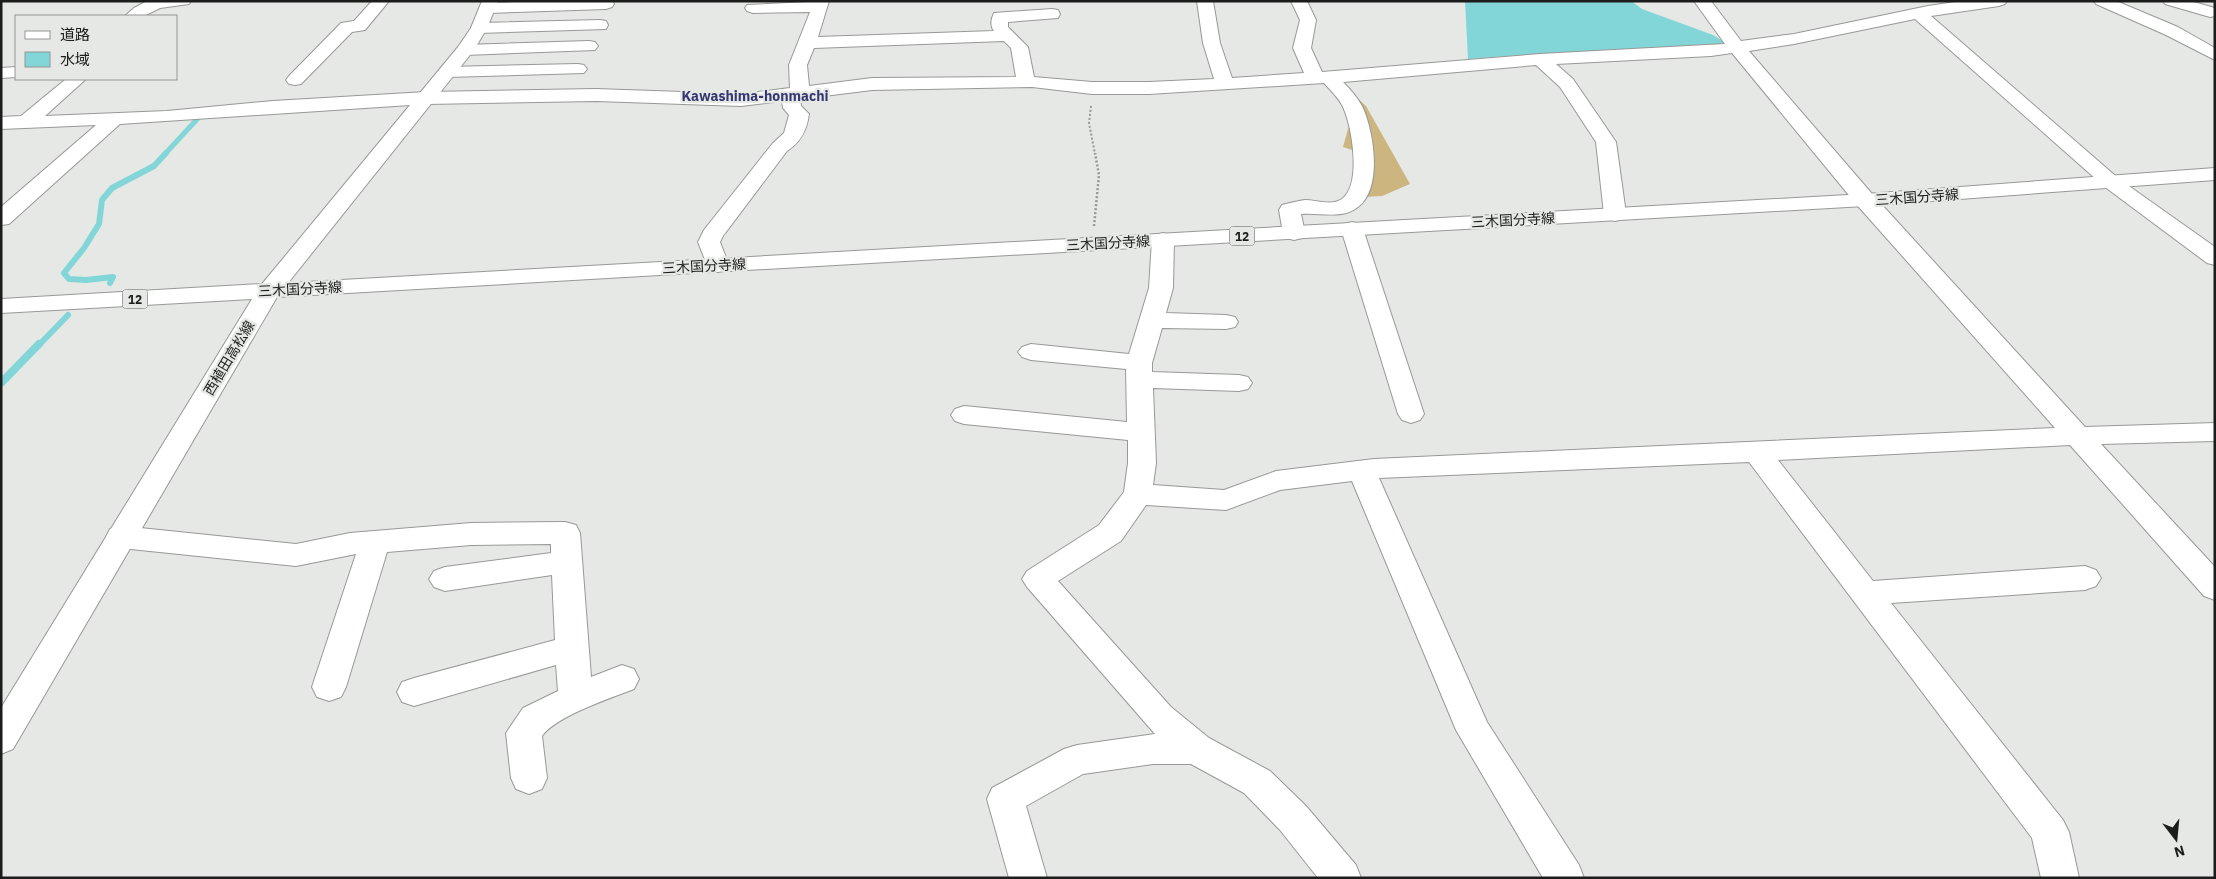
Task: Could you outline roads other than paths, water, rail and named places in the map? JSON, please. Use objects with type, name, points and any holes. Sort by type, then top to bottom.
[{"type":"street","points":[[134,15],[148,5],[156,2],[183,1]]},
{"type":"street","points":[[295,80],[347,27],[359,26],[382,1]]},
{"type":"street","points":[[1205,1],[1206,24],[1225,82]]},
{"type":"street","points":[[1294,233],[1290,210],[1298,206],[1332,208],[1351,203],[1358,194],[1364,175],[1360,123],[1352,105],[1321,77],[1302,48],[1308,20],[1299,1]]},
{"type":"street","points":[[1702,1],[1737,48],[1865,200],[2215,588]]},
{"type":"street","points":[[1,123],[116,118],[426,98],[596,95],[741,100],[872,84],[1026,82],[1092,88],[1149,88],[1366,75],[1540,59],[1666,54],[1737,48],[1794,39],[1918,13],[1999,1]]},
{"type":"street","points":[[2102,1],[2172,31],[2215,55]]},
{"type":"street","points":[[2171,1],[2210,12]]},
{"type":"street","points":[[489,5],[606,4]]},
{"type":"street","points":[[717,266],[709,242],[712,235],[780,147],[793,138],[798,128],[799,114],[792,108],[798,65],[820,4],[753,8]]},
{"type":"street","name":"西植田高松線","points":[[1,739],[269,291],[466,50],[479,28],[489,5]]},
{"type":"street","points":[[1918,13],[2112,183],[2215,258]]},
{"type":"street","points":[[1026,82],[1019,47],[1000,28],[1000,17],[1052,14]]},
{"type":"street","points":[[479,28],[600,25]]},
{"type":"street","points":[[807,43],[1008,36]]},
{"type":"street","points":[[466,50],[589,46]]},
{"type":"street","points":[[1540,59],[1568,82],[1606,142],[1615,214]]},
{"type":"street","points":[[448,72],[578,69]]},
{"type":"street","points":[[1,73],[15,72]]},
{"type":"street","points":[[26,122],[76,80]]},
{"type":"street","points":[[1,219],[116,118]]},
{"type":"street","name":"三木国分寺線","points":[[1,306],[1865,200],[2215,174]]},
{"type":"street","points":[[1352,229],[1410,414]]},
{"type":"street","points":[[1163,240],[1161,288],[1139,372],[1142,463],[1138,494],[1110,533],[1085,551],[1038,579],[1159,717],[1196,749],[1257,782],[1293,818],[1342,878]]},
{"type":"street","points":[[1152,320],[1226,322]]},
{"type":"street","points":[[1031,352],[1139,372],[1240,382]]},
{"type":"street","points":[[964,415],[1141,432]]},
{"type":"street","points":[[1138,494],[1226,500],[1276,481],[1361,470],[2077,436],[2215,432]]},
{"type":"street","points":[[1756,452],[2050,832],[2060,878]]},
{"type":"street","points":[[1361,470],[1473,730],[1565,878]]},
{"type":"street","points":[[122,537],[296,555],[350,544],[471,534],[565,533],[575,698]]},
{"type":"street","points":[[329,687],[375,542]]},
{"type":"street","points":[[445,578],[567,562]]},
{"type":"street","points":[[1865,593],[2085,578]]},
{"type":"street","points":[[414,692],[572,648]]},
{"type":"street","points":[[529,778],[524,733],[535,718],[575,698],[622,679]]},
{"type":"street","points":[[1028,878],[1005,799],[1078,760],[1154,749],[1196,749]]},
{"type":"water","points":[[1465,1],[1631,1],[1642,9],[1713,35],[1723,41],[1722,46],[1552,53],[1468,59]]},
{"type":"waterway","points":[[165,154],[200,116]]},
{"type":"waterway","points":[[110,283],[113,277],[86,280],[69,279],[64,273],[84,248],[99,224],[102,200],[112,188],[154,166],[166,153]]},
{"type":"waterway","points":[[38,346],[68,315]]},
{"type":"waterway","points":[[1,383],[39,344]]},
{"type":"district","name":"Kawashima-honmachi","points":[[755,96]]}]
